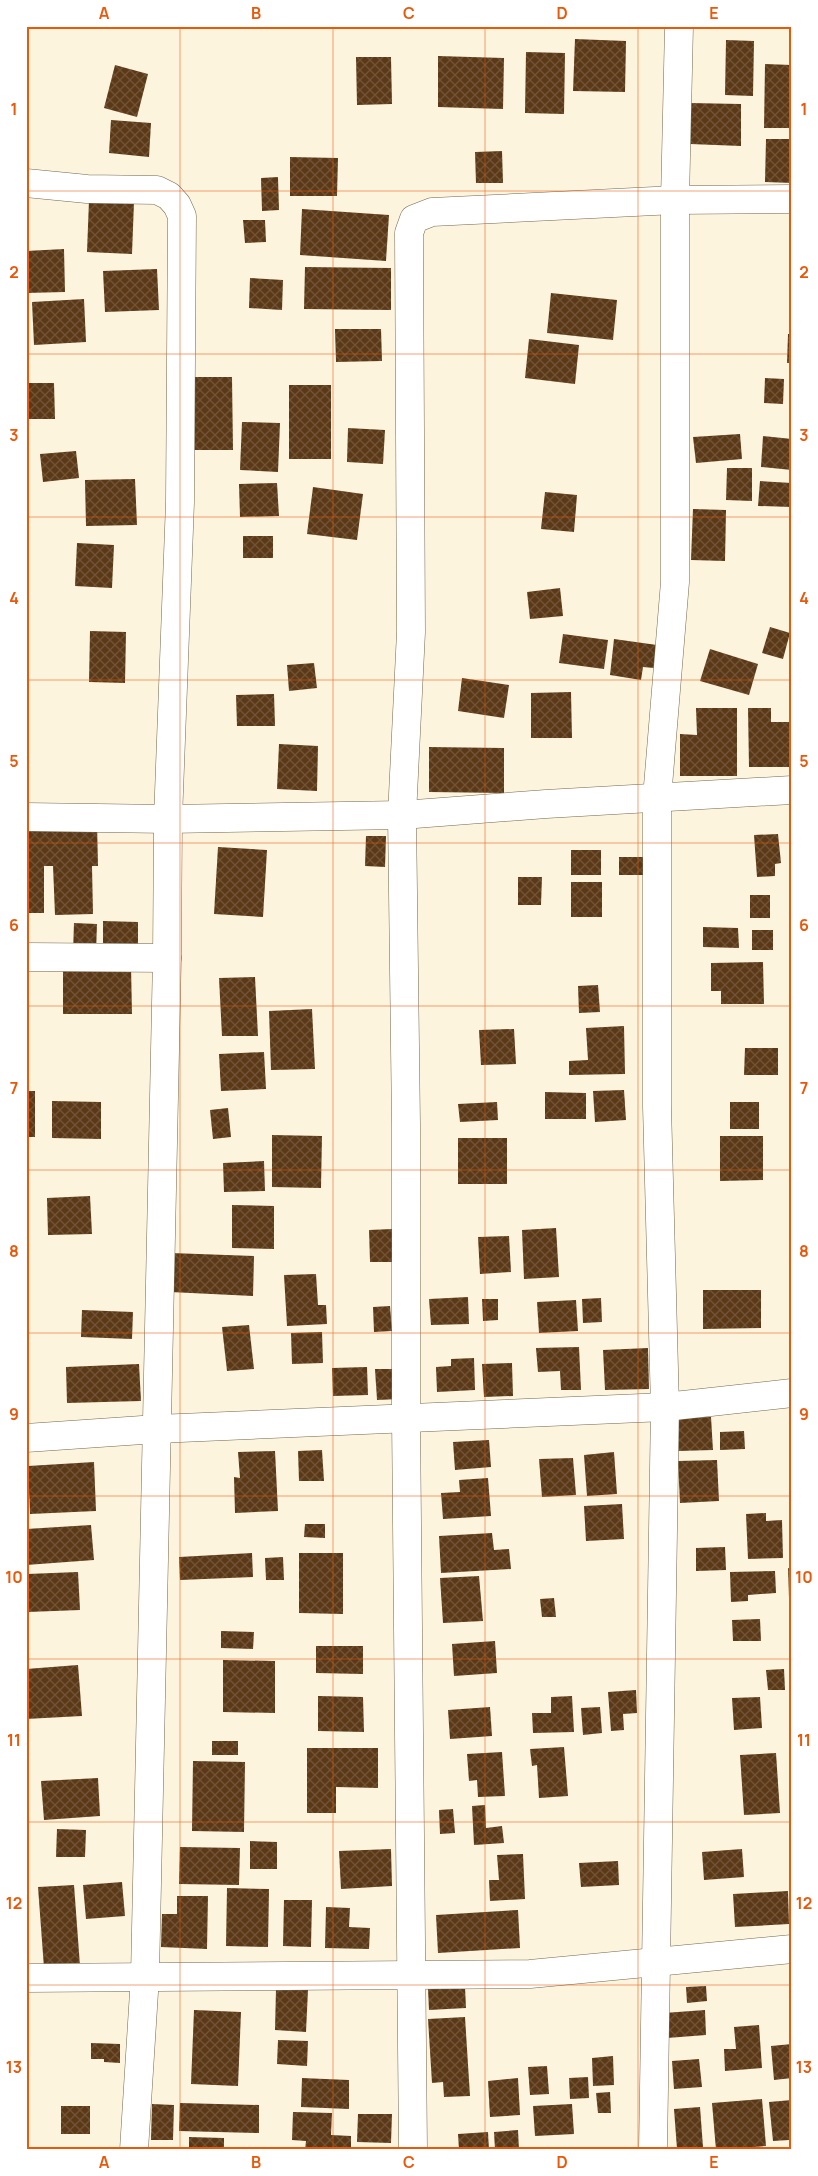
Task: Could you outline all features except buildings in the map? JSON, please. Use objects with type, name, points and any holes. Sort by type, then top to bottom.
[{"type":"street","points":[[653,2150],[665,1407],[657,1106],[657,798],[675,582],[675,200],[679,26]]},
{"type":"street","points":[[26,183],[87,188],[158,190],[169,196],[177,204],[182,216],[180,502],[168,820],[167,958],[145,1976],[134,2150]]},
{"type":"street","points":[[413,2150],[402,815],[411,632],[409,234],[411,226],[418,216],[432,212],[675,200],[792,199]]},
{"type":"street","points":[[26,817],[168,820],[402,815],[546,804],[792,790]]},
{"type":"street","points":[[26,957],[167,958]]},
{"type":"street","points":[[26,1438],[157,1429],[665,1407],[792,1393]]},
{"type":"street","points":[[26,1978],[530,1974],[792,1949]]}]
